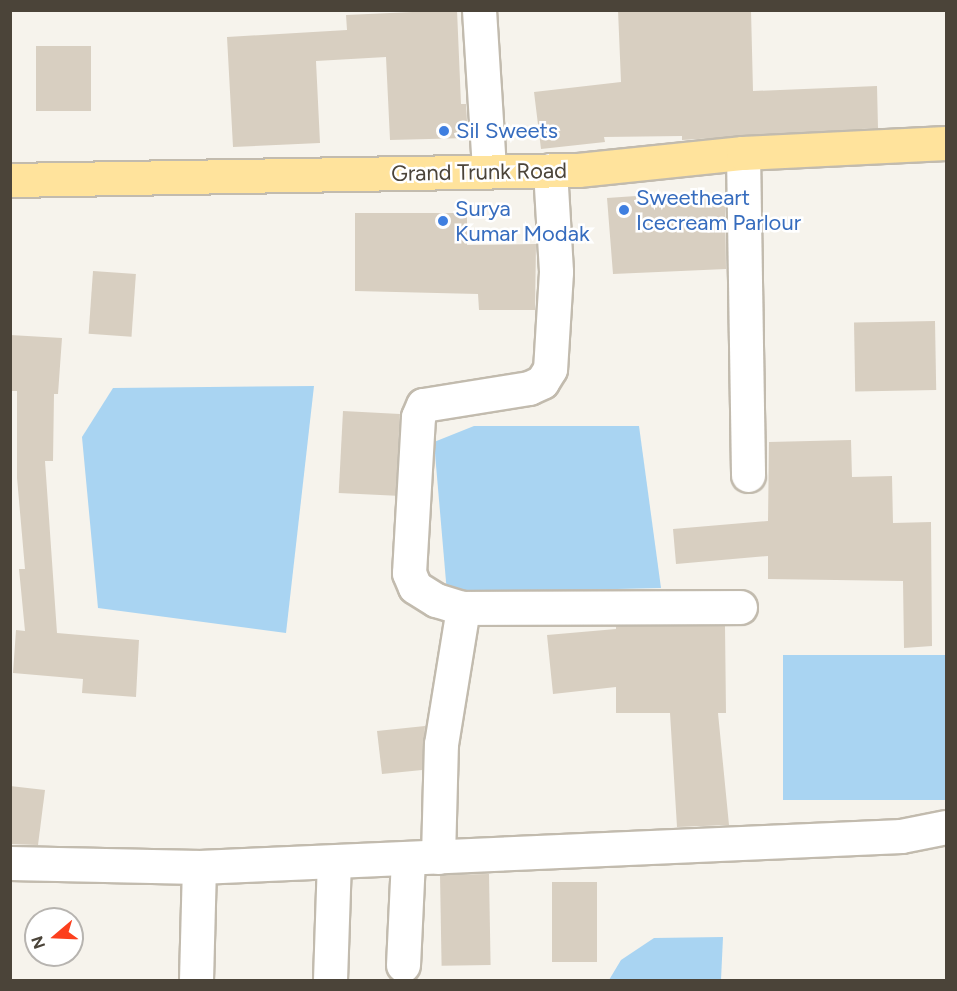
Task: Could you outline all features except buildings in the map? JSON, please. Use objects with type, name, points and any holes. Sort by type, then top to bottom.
[{"type":"main road","name":"Grand Trunk Road","points":[[10,180],[550,170],[743,153],[946,142]]},
{"type":"street","points":[[479,10],[489,171]]},
{"type":"street","points":[[743,153],[748,476]]},
{"type":"street","points":[[550,170],[556,273],[550,369],[542,382],[529,388],[438,400],[423,405],[418,417],[409,573],[415,587],[436,600],[463,608],[740,607]]},
{"type":"street","points":[[404,965],[463,608]]},
{"type":"street","points":[[10,863],[199,867],[900,836],[946,827]]},
{"type":"street","points":[[330,981],[334,861]]},
{"type":"street","points":[[196,981],[199,867]]},
{"type":"water","points":[[314,386],[286,633],[98,608],[82,437],[113,388]]},
{"type":"water","points":[[474,426],[639,426],[661,588],[447,593],[434,442]]},
{"type":"water","points":[[783,655],[946,655],[946,800],[783,800]]},
{"type":"water","points":[[723,937],[721,980],[609,980],[621,960],[654,938]]},
{"type":"place","name":"Sil Sweets","points":[[444,131]]},
{"type":"place","name":"Sweetheart Icecream Parlour","points":[[624,210]]},
{"type":"place","name":"Surya Kumar Modak","points":[[443,221]]}]
